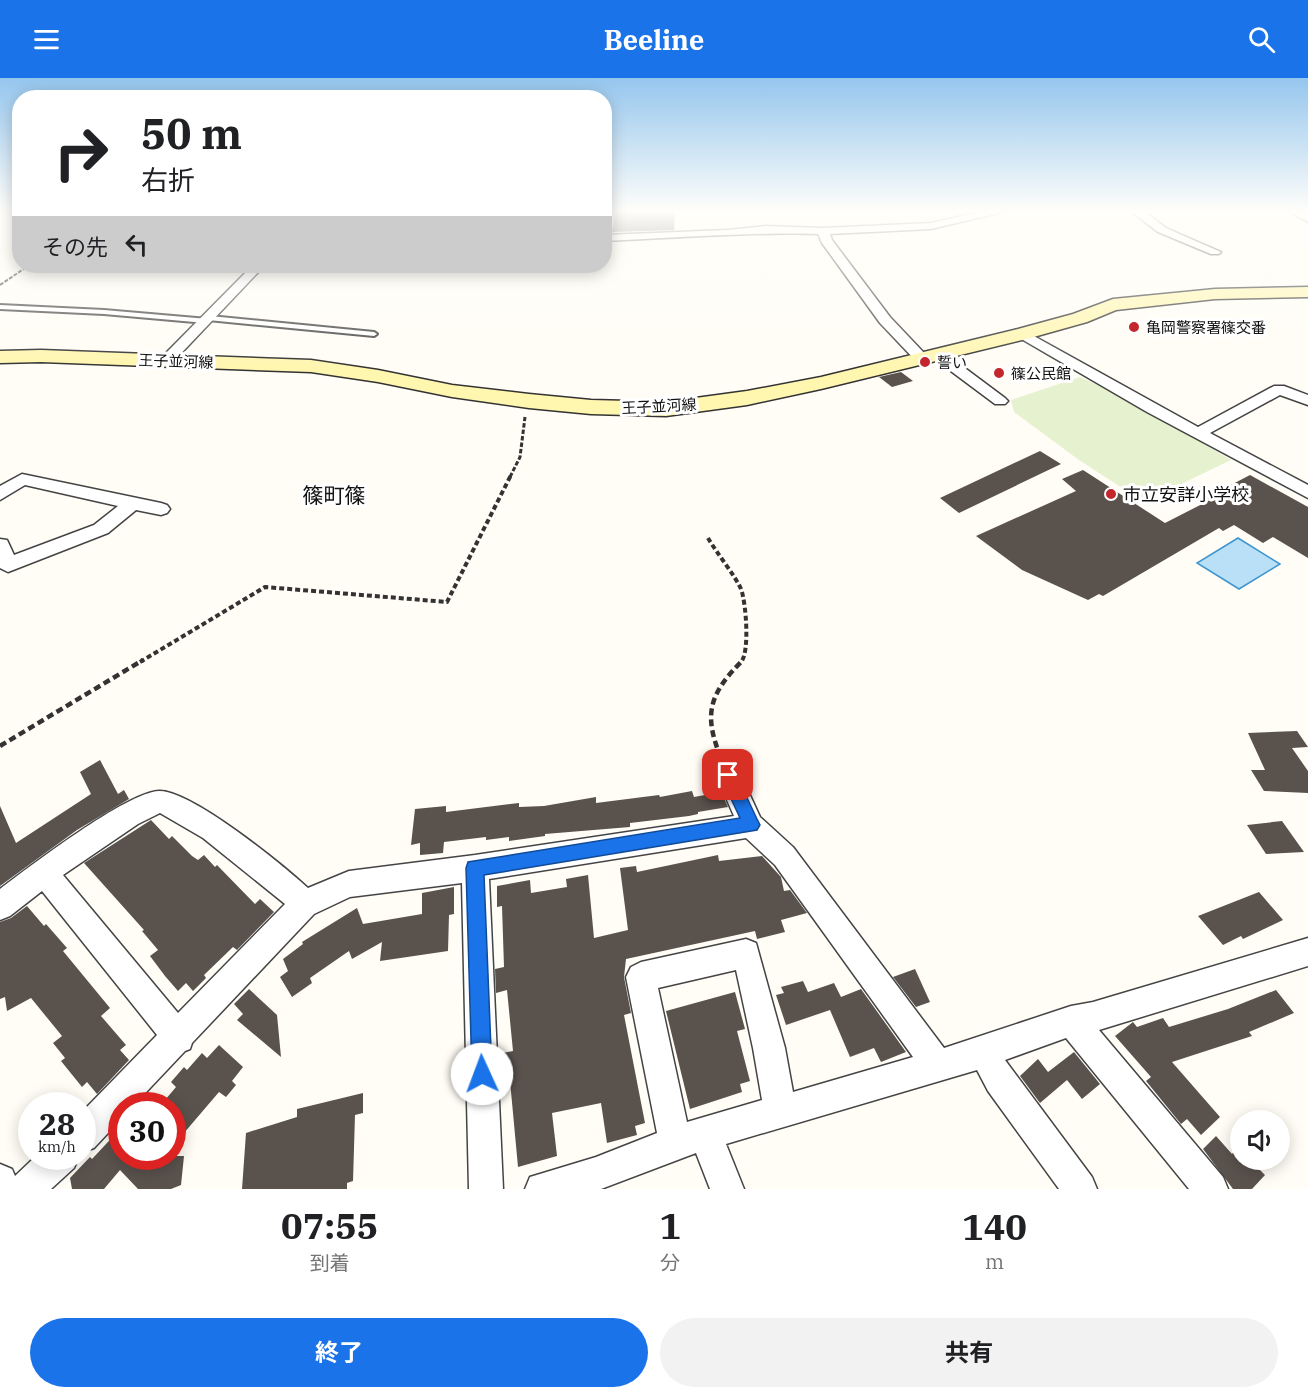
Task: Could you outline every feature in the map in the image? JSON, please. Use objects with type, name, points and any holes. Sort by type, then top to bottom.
[{"type":"main road","name":"王子並河線","points":[[0,357],[41,356],[311,366],[378,376],[452,391],[529,401],[601,408],[666,409],[747,398],[821,383],[1023,334],[1080,318],[1113,305],[1215,294],[1308,292]]},
{"type":"street","points":[[844,264],[885,320],[929,356],[1000,401]]},
{"type":"street","points":[[166,361],[252,273]]},
{"type":"street","points":[[1023,334],[1198,433],[1307,490]]},
{"type":"street","points":[[1198,433],[1279,389],[1308,400]]},
{"type":"street","points":[[0,494],[22,478],[161,509]]},
{"type":"street","points":[[0,545],[8,565],[101,529],[133,503]]},
{"type":"street","points":[[728,775],[752,825],[784,856],[937,1064]]},
{"type":"street","points":[[0,906],[44,872],[140,808],[160,802],[198,818],[290,890],[304,904]]},
{"type":"street","points":[[96,1122],[179,1038],[304,904],[349,884],[475,868],[752,825]]},
{"type":"street","points":[[475,868],[486,1189]]},
{"type":"street","points":[[44,872],[179,1038]]},
{"type":"street","points":[[542,1189],[598,1181],[690,1138],[984,1052],[1071,1021],[1093,1017],[1308,952]]},
{"type":"street","points":[[727,1189],[690,1138],[640,977],[746,953],[769,1048],[780,1112]]},
{"type":"street","points":[[1071,1021],[1211,1189]]},
{"type":"street","points":[[984,1052],[999,1080],[1080,1189]]},
{"type":"street","points":[[26,1189],[47,1170]]},
{"type":"street","points":[[0,1181],[1,1189]]},
{"type":"lane","points":[[0,307],[104,312],[374,334]]},
{"type":"path","points":[[0,285],[18,273]]},
{"type":"path","points":[[0,746],[265,588],[447,602],[520,457],[523,425],[529,401]]},
{"type":"path","points":[[708,537],[741,589],[747,636],[744,659],[723,678],[711,700],[711,737],[728,775]]},
{"type":"green space","points":[[1080,377],[1121,395],[1231,460],[1144,502],[1079,460],[1014,412],[1011,400]]},
{"type":"water","points":[[1238,538],[1280,564],[1239,589],[1197,563]]},
{"type":"building","points":[[901,372],[913,381],[892,387],[879,377]]},
{"type":"building","points":[[1040,451],[1061,464],[959,513],[940,498]]},
{"type":"building","points":[[1083,470],[1165,523],[1210,500],[1206,498],[1250,475],[1308,507],[1308,558],[1273,537],[1263,543],[1234,525],[1223,531],[1219,528],[1103,596],[1099,594],[1088,600],[1022,570],[976,536],[1076,491],[1062,479]]},
{"type":"building","points":[[1297,731],[1308,747],[1292,748],[1308,771],[1308,793],[1264,791],[1251,770],[1265,770],[1248,733]]},
{"type":"building","points":[[100,760],[118,794],[124,790],[129,799],[77,830],[0,886],[0,806],[16,843],[91,794],[80,772]]},
{"type":"building","points":[[692,791],[694,797],[721,792],[728,807],[698,812],[698,814],[689,816],[630,823],[630,827],[545,834],[545,836],[509,841],[509,837],[486,840],[486,837],[444,842],[443,853],[420,855],[420,843],[411,845],[415,809],[446,806],[446,812],[519,803],[519,807],[544,806],[596,797],[596,803],[659,795],[660,797]]},
{"type":"building","points":[[151,820],[169,839],[172,836],[192,856],[198,860],[204,855],[215,867],[217,865],[255,904],[260,899],[274,912],[237,950],[233,947],[204,975],[206,978],[193,991],[186,983],[178,991],[165,976],[150,956],[158,950],[142,931],[144,930],[84,863]]},
{"type":"building","points":[[1282,821],[1304,852],[1266,854],[1247,825]]},
{"type":"building","points":[[718,855],[719,861],[762,856],[781,877],[784,891],[790,890],[807,913],[781,920],[785,932],[757,939],[755,931],[626,959],[624,977],[631,1013],[624,1015],[645,1123],[635,1126],[637,1135],[607,1143],[601,1103],[552,1113],[557,1156],[518,1167],[509,1070],[504,1071],[503,1053],[513,1051],[507,990],[496,993],[495,969],[504,967],[502,906],[497,907],[497,886],[530,880],[531,893],[567,887],[566,879],[588,875],[594,938],[628,930],[620,868],[636,866],[637,872]]},
{"type":"building","points":[[454,887],[454,914],[449,915],[448,951],[380,961],[382,942],[352,959],[349,951],[310,978],[312,983],[292,997],[280,977],[288,971],[283,959],[303,944],[302,942],[357,908],[363,924],[422,914],[422,893]]},
{"type":"building","points":[[1259,892],[1283,920],[1243,939],[1241,936],[1223,945],[1198,916]]},
{"type":"building","points":[[27,906],[67,948],[63,951],[110,1008],[101,1016],[126,1045],[120,1050],[129,1060],[97,1094],[87,1082],[82,1087],[61,1061],[65,1058],[53,1043],[62,1036],[31,998],[7,1011],[5,997],[0,999],[0,922],[11,918]]},
{"type":"building","points":[[915,969],[930,1002],[916,1007],[893,977]]},
{"type":"building","points":[[803,981],[808,992],[834,983],[841,997],[861,989],[906,1052],[881,1062],[874,1048],[850,1057],[830,1010],[786,1025],[776,995],[784,993],[781,987]]},
{"type":"building","points":[[249,989],[277,1015],[281,1057],[237,1020],[243,1014],[234,1004]]},
{"type":"building","points":[[1276,990],[1294,1013],[1249,1032],[1252,1036],[1172,1062],[1220,1117],[1201,1135],[1187,1119],[1181,1124],[1146,1081],[1151,1077],[1115,1036],[1133,1022],[1137,1027],[1163,1018],[1169,1027],[1228,1009]]},
{"type":"building","points":[[735,992],[745,1029],[737,1031],[750,1081],[740,1084],[742,1092],[690,1109],[666,1011]]},
{"type":"building","points":[[219,1045],[243,1067],[232,1081],[236,1085],[226,1097],[219,1092],[186,1131],[186,1092],[172,1092],[176,1087],[171,1082],[184,1067],[187,1070],[202,1053],[207,1058]]},
{"type":"building","points":[[1074,1052],[1100,1084],[1082,1099],[1067,1080],[1040,1103],[1020,1076],[1038,1059],[1048,1072]]},
{"type":"building","points":[[363,1093],[363,1113],[355,1115],[353,1181],[347,1183],[347,1189],[242,1189],[246,1133],[297,1117],[297,1109]]},
{"type":"building","points":[[1216,1136],[1230,1152],[1230,1170],[1260,1170],[1265,1175],[1252,1189],[1233,1189],[1203,1149]]},
{"type":"building","points":[[108,1142],[108,1170],[120,1170],[104,1189],[72,1189],[70,1178],[78,1170],[96,1170],[96,1155]]},
{"type":"building","points":[[120,1170],[183,1170],[181,1185],[171,1189],[138,1189]]},
{"type":"place","name":"亀岡警察署篠交番","points":[[1134,327]]},
{"type":"place","name":"誓い","points":[[925,362]]},
{"type":"place","name":"篠公民館","points":[[999,373]]},
{"type":"place","name":"市立安詳小学校","points":[[1111,494]]},
{"type":"district","name":"篠町篠","points":[[334,495]]},
{"type":"route","points":[[482,1074],[475,868],[752,825],[728,775]]}]
